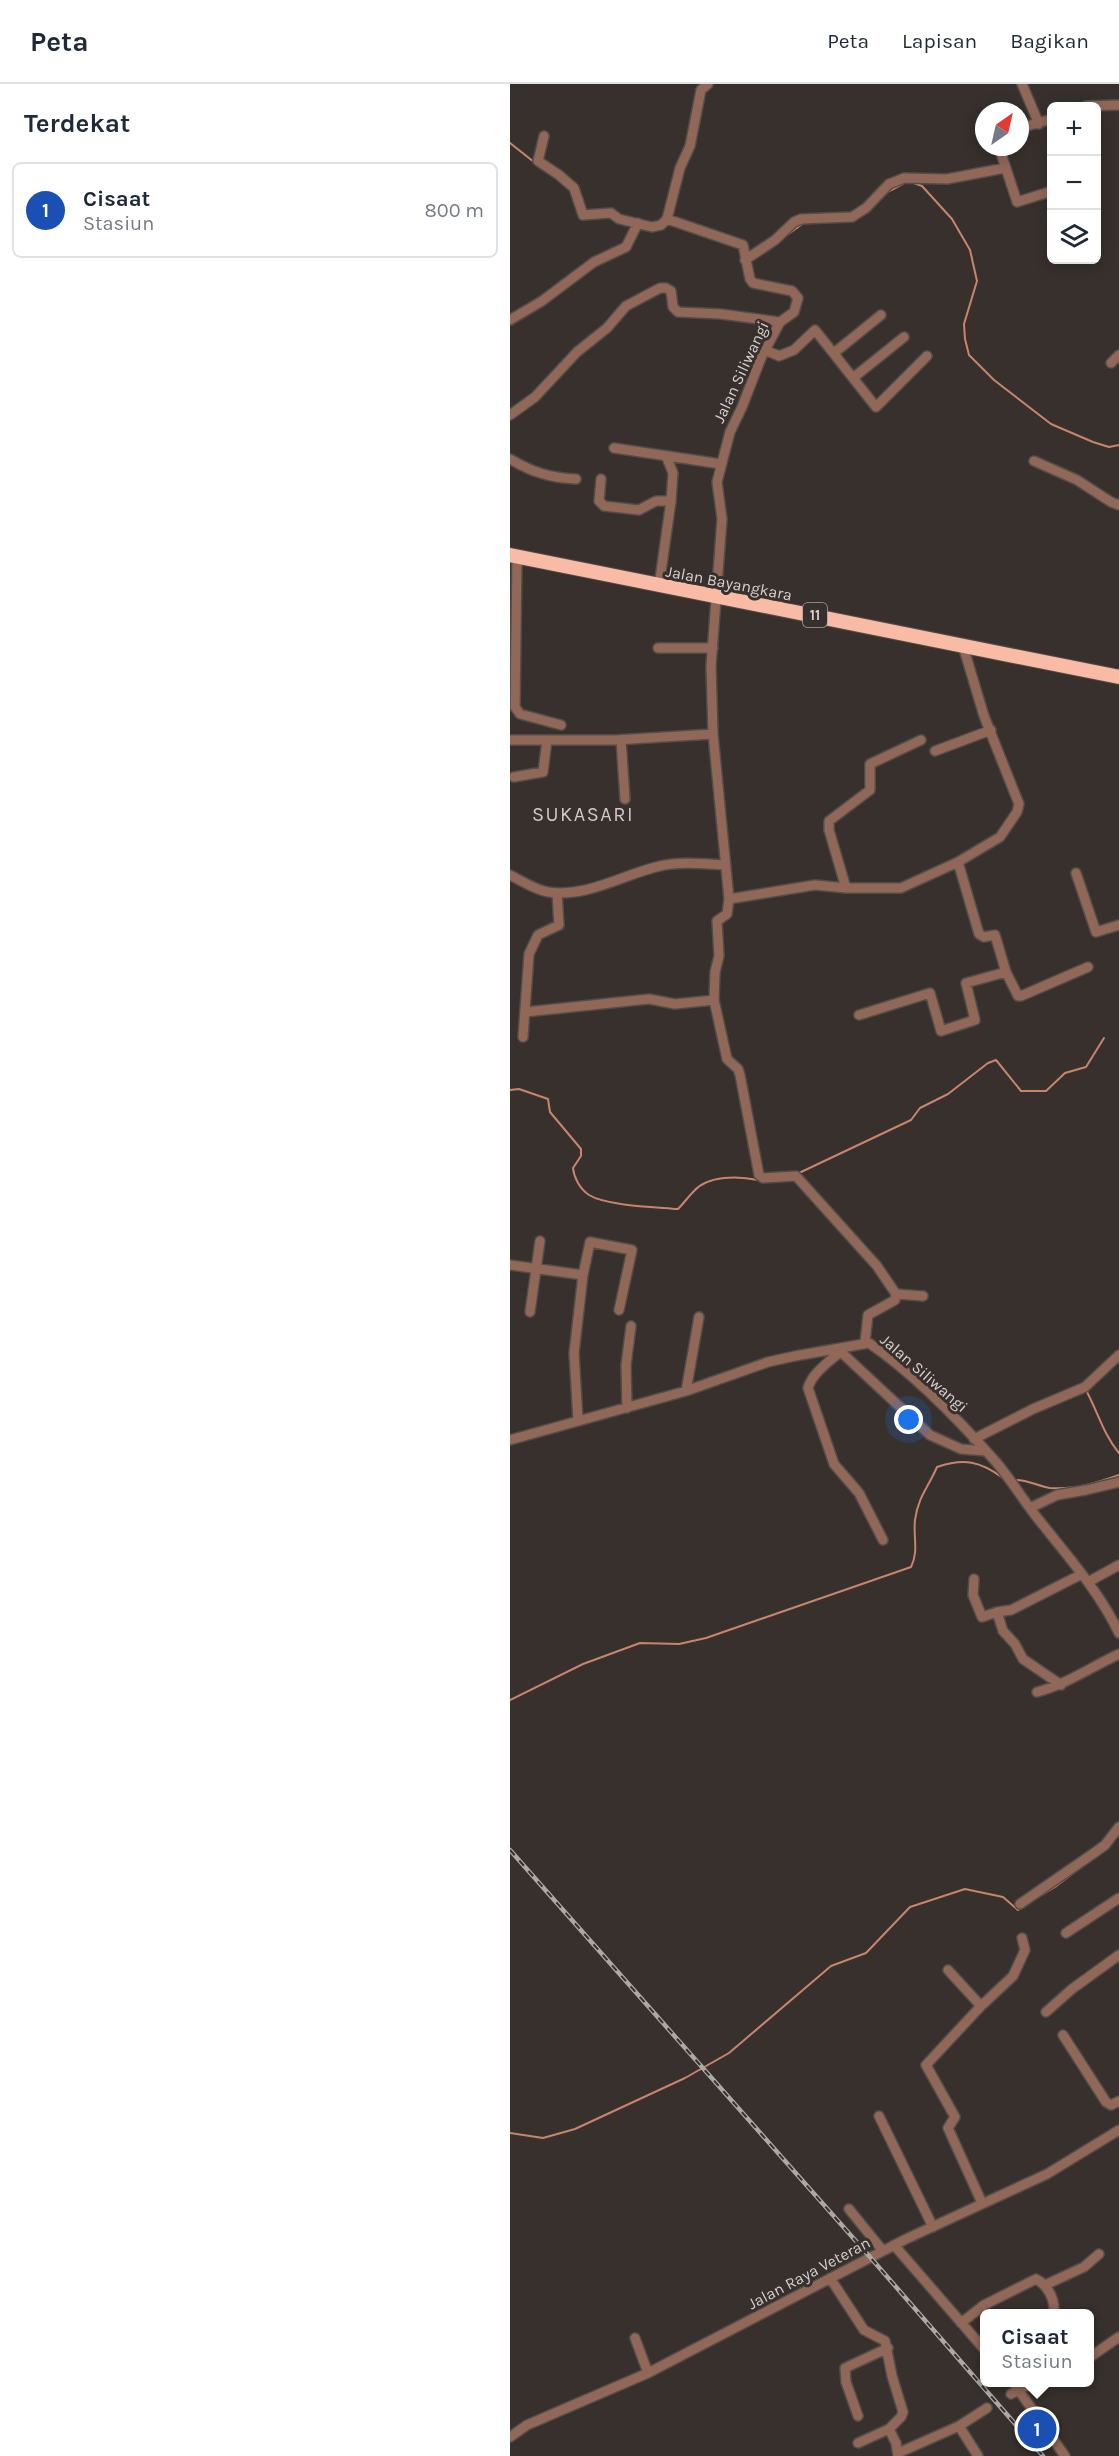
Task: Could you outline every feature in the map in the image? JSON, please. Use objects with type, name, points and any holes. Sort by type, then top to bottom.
[{"type":"highway","name":"Jalan Bayangkara","points":[[513,556],[1119,677]]},
{"type":"street","points":[[544,136],[538,154],[539,162],[574,188],[583,214],[615,215],[619,219],[654,227],[661,225],[667,218],[680,168],[690,146],[701,90],[708,84]]},
{"type":"street","points":[[1022,84],[1039,124]]},
{"type":"street","points":[[1101,106],[1119,105]]},
{"type":"street","points":[[1029,126],[1047,121]]},
{"type":"street","points":[[1002,156],[1017,202],[1047,193]]},
{"type":"street","points":[[746,260],[801,219],[852,217],[866,208],[889,184],[898,180],[947,179],[1005,168]]},
{"type":"street","name":"Jalan Siliwangi","points":[[667,218],[743,245],[753,283],[792,291],[797,296],[794,312],[780,322],[765,350],[730,432],[717,482],[722,519],[713,648],[713,734],[729,899]]},
{"type":"street","points":[[510,320],[542,301],[594,262],[626,248],[638,223]]},
{"type":"street","points":[[510,415],[535,397],[577,352],[608,328],[626,306],[660,288],[671,291],[673,307],[678,312],[721,314],[780,322]]},
{"type":"street","points":[[834,353],[881,315]]},
{"type":"street","points":[[765,350],[779,356],[794,350],[815,330],[876,407],[927,356]]},
{"type":"street","points":[[853,378],[904,337]]},
{"type":"street","points":[[1111,363],[1119,355]]},
{"type":"street","points":[[614,448],[721,464]]},
{"type":"street","points":[[659,586],[673,473],[666,456]]},
{"type":"street","points":[[510,459],[544,476],[576,479]]},
{"type":"street","points":[[1034,461],[1077,480],[1119,505]]},
{"type":"street","points":[[601,479],[599,501],[604,506],[639,510],[656,501],[670,501]]},
{"type":"street","points":[[513,556],[515,707],[520,714],[561,725]]},
{"type":"street","points":[[896,1294],[878,1266],[796,1176],[763,1178],[759,1175],[740,1075],[738,1069],[727,1059],[714,1000],[718,956],[717,921],[727,914],[729,899],[815,885],[846,888],[901,888],[958,862],[1000,837],[1019,808],[984,716],[963,646]]},
{"type":"street","points":[[658,648],[713,648]]},
{"type":"street","points":[[936,751],[991,730]]},
{"type":"street","points":[[510,740],[621,740],[713,734]]},
{"type":"street","points":[[514,777],[543,772],[547,740]]},
{"type":"street","points":[[621,740],[625,799]]},
{"type":"street","points":[[846,888],[829,830],[829,821],[870,790],[870,764],[921,740]]},
{"type":"street","points":[[958,862],[979,934],[984,937],[996,935],[1006,972],[1017,995],[1021,996],[1088,967]]},
{"type":"street","points":[[510,874],[536,888],[557,893],[586,891],[634,872],[673,863],[726,865]]},
{"type":"street","points":[[1076,873],[1096,932],[1119,925]]},
{"type":"street","points":[[523,1038],[531,947],[541,932],[559,925],[557,893]]},
{"type":"street","points":[[859,1015],[930,993],[941,1031],[975,1020],[966,983],[1006,972]]},
{"type":"street","points":[[525,1012],[649,999],[675,1004],[714,1000]]},
{"type":"street","points":[[530,1312],[540,1241]]},
{"type":"street","points":[[578,1420],[574,1353],[583,1275],[590,1242],[632,1250],[619,1310]]},
{"type":"street","points":[[510,1265],[583,1275]]},
{"type":"street","points":[[896,1294],[922,1296]]},
{"type":"street","points":[[865,1342],[868,1315],[895,1299],[896,1294]]},
{"type":"street","points":[[686,1391],[699,1317]]},
{"type":"street","points":[[627,1408],[626,1365],[632,1326]]},
{"type":"street","name":"Jalan Siliwangi","points":[[510,1440],[686,1391],[768,1362],[843,1349],[865,1342],[873,1346],[926,1390],[986,1451],[1085,1578],[1111,1617],[1119,1634]]},
{"type":"street","points":[[883,1540],[859,1493],[834,1464],[808,1388],[810,1381],[843,1349],[930,1434],[961,1449],[986,1451]]},
{"type":"street","points":[[974,1438],[1033,1409],[1086,1387],[1119,1355]]},
{"type":"street","points":[[1030,1508],[1057,1495],[1086,1491],[1119,1482]]},
{"type":"street","points":[[974,1579],[973,1595],[982,1617],[1011,1610],[1119,1565]]},
{"type":"street","points":[[997,1612],[1003,1631],[1015,1644],[1023,1659],[1061,1685]]},
{"type":"street","points":[[1036,1692],[1061,1685],[1119,1654]]},
{"type":"street","points":[[1020,1904],[1094,1853],[1119,1827]]},
{"type":"street","points":[[1066,1933],[1119,1898]]},
{"type":"street","points":[[982,2203],[948,2128],[955,2117],[926,2065],[981,2006],[1013,1976],[1025,1950],[1022,1938]]},
{"type":"street","points":[[1047,2012],[1072,1989],[1119,1955]]},
{"type":"street","points":[[948,1970],[981,2006]]},
{"type":"street","points":[[1064,2036],[1106,2102],[1111,2105],[1119,2101]]},
{"type":"street","points":[[879,2116],[933,2227]]},
{"type":"street","name":"Jalan Raya Veteran","points":[[510,2437],[527,2425],[648,2373],[894,2245],[1047,2174],[1119,2130]]},
{"type":"street","points":[[849,2209],[883,2251]]},
{"type":"street","points":[[894,2245],[980,2344]]},
{"type":"street","points":[[1047,2285],[1084,2267],[1099,2254]]},
{"type":"street","points":[[830,2278],[864,2330],[882,2338],[888,2349],[892,2376],[903,2412],[889,2429],[858,2443]]},
{"type":"street","points":[[961,2323],[984,2305],[1031,2280],[1039,2280],[1047,2285],[1054,2309]]},
{"type":"street","points":[[1094,2354],[1119,2337]]},
{"type":"street","points":[[635,2338],[648,2373]]},
{"type":"street","points":[[858,2416],[846,2382],[845,2368],[888,2349]]},
{"type":"street","points":[[1014,2389],[1065,2456]]},
{"type":"street","points":[[889,2429],[896,2443],[898,2455],[959,2426],[987,2408]]},
{"type":"street","points":[[959,2426],[978,2456]]},
{"type":"waterway","points":[[510,143],[534,162]]},
{"type":"waterway","points":[[884,194],[908,181],[922,186],[952,219],[970,250],[977,281],[964,324],[969,355],[994,380],[1051,424],[1109,447],[1119,445]]},
{"type":"waterway","points":[[783,238],[805,222]]},
{"type":"waterway","points":[[799,1173],[911,1120],[920,1108],[948,1094],[988,1063],[996,1060],[1021,1091],[1046,1091],[1065,1073],[1086,1067],[1104,1038]]},
{"type":"waterway","points":[[510,1090],[519,1089],[548,1099],[550,1112],[581,1149],[581,1156],[573,1168],[576,1179],[586,1193],[597,1199],[678,1209],[700,1186],[715,1179],[758,1180]]},
{"type":"waterway","points":[[1090,1388],[1087,1392],[1105,1431],[1119,1453]]},
{"type":"waterway","points":[[510,1700],[583,1664],[640,1643],[679,1644],[706,1638],[911,1567],[915,1555],[916,1512],[937,1467],[955,1463],[972,1463],[987,1468],[1003,1478]]},
{"type":"waterway","points":[[1014,1480],[1050,1488],[1068,1488],[1119,1475]]},
{"type":"waterway","points":[[1035,1899],[1092,1859]]},
{"type":"waterway","points":[[510,2133],[543,2138],[575,2129],[685,2078],[729,2053],[831,1966],[866,1953],[910,1907],[965,1889],[1003,1897],[1018,1910],[1023,1907]]},
{"type":"railway","points":[[510,1850],[980,2384]]},
{"type":"railway","points":[[983,2387],[1043,2456]]},
{"type":"place","name":"Cisaat","points":[[1037,2429]]},
{"type":"district","name":"SUKASARI","points":[[583,814]]}]
